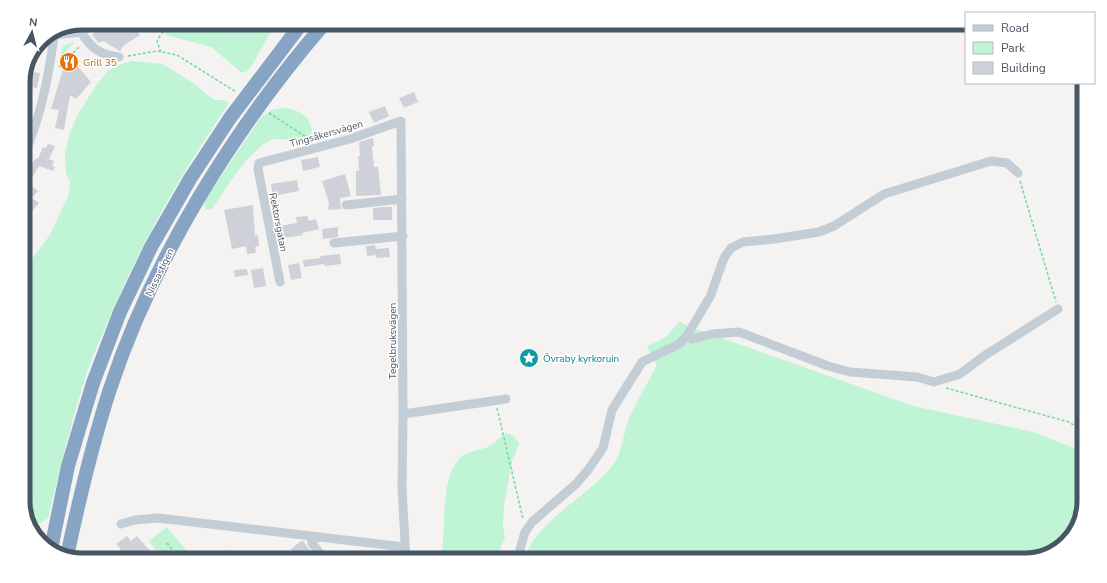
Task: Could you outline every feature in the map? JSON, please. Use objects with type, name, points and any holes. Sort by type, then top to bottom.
[{"type":"highway","name":"Nissastigen","points":[[52,543],[68,466],[93,383],[126,297],[151,247],[190,179],[234,112],[297,30]]},
{"type":"highway","name":"Nissastigen","points":[[68,551],[86,469],[110,389],[138,318],[167,256],[206,187],[246,126],[276,83],[319,30]]},
{"type":"street","points":[[62,34],[81,32],[84,30]]},
{"type":"street","points":[[81,32],[93,48],[101,53],[119,57]]},
{"type":"street","points":[[30,141],[44,98],[53,39]]},
{"type":"street","name":"Tingsåkersvägen","points":[[258,166],[260,163],[350,139],[401,121]]},
{"type":"street","name":"Tegelbruksvägen","points":[[401,121],[403,236],[402,488],[405,553]]},
{"type":"street","points":[[519,553],[526,531],[532,522],[576,484],[588,470],[603,448],[612,410],[642,362],[679,344],[686,337],[710,297],[724,258],[731,248],[743,242],[774,240],[818,232],[834,226],[884,194],[990,161],[1008,163],[1015,168],[1018,173]]},
{"type":"street","name":"Rektorsgatan","points":[[258,166],[280,282]]},
{"type":"street","points":[[346,206],[402,199]]},
{"type":"street","points":[[334,243],[403,236]]},
{"type":"street","points":[[686,337],[692,339],[712,334],[739,332],[828,366],[843,370],[917,377],[934,382],[960,374],[984,356],[1058,309]]},
{"type":"street","points":[[403,414],[506,400]]},
{"type":"street","points":[[121,524],[136,520],[158,518],[404,547]]},
{"type":"street","points":[[311,536],[312,543],[320,553]]},
{"type":"path","points":[[161,52],[157,42],[160,35],[167,30]]},
{"type":"path","points":[[119,57],[161,52],[177,55],[186,59],[238,94]]},
{"type":"path","points":[[266,112],[315,142],[318,147]]},
{"type":"path","points":[[1018,173],[1058,309]]},
{"type":"path","points":[[934,382],[941,386],[1069,422],[1077,427]]},
{"type":"path","points":[[496,401],[526,531]]},
{"type":"path","points":[[166,543],[174,553]]},
{"type":"green space","points":[[164,30],[272,30],[249,70],[242,73],[211,47],[166,35]]},
{"type":"green space","points":[[74,43],[60,57],[63,46]]},
{"type":"green space","points":[[132,61],[163,64],[193,83],[214,100],[225,100],[229,103],[163,208],[121,291],[95,350],[82,387],[71,424],[48,518],[41,523],[35,524],[30,504],[30,262],[50,235],[69,194],[70,182],[66,173],[65,154],[70,132],[78,114],[97,84],[108,71],[121,64]]},
{"type":"green space","points":[[283,108],[294,110],[303,114],[311,126],[312,132],[308,140],[298,142],[275,139],[266,143],[257,150],[239,169],[212,209],[206,210],[204,205],[207,197],[261,117],[272,110]]},
{"type":"green space","points":[[680,321],[685,325],[913,406],[1034,432],[1076,449],[1077,508],[1072,524],[1064,535],[1054,544],[1048,548],[1032,553],[527,553],[539,533],[602,477],[613,465],[619,455],[630,416],[657,365],[647,347],[667,336]]},
{"type":"green space","points":[[503,434],[509,434],[516,439],[519,444],[512,461],[504,505],[503,526],[505,537],[498,553],[441,553],[446,494],[452,469],[462,456],[469,452],[486,448]]},
{"type":"green space","points":[[167,527],[188,553],[158,553],[149,541]]},
{"type":"building","points":[[97,30],[138,30],[137,31],[140,35],[123,46],[120,51],[103,41],[99,43],[92,35]]},
{"type":"building","points":[[71,58],[91,82],[76,99],[70,95],[64,130],[55,128],[59,110],[51,109],[63,69]]},
{"type":"building","points":[[31,72],[40,73],[37,88],[30,87]]},
{"type":"building","points":[[414,92],[418,102],[404,108],[399,98]]},
{"type":"building","points":[[385,106],[389,116],[374,123],[369,112]]},
{"type":"building","points":[[373,138],[374,146],[372,146],[374,167],[378,167],[381,195],[356,196],[356,171],[359,171],[358,156],[360,156],[359,142]]},
{"type":"building","points":[[48,144],[55,146],[49,159],[54,161],[52,166],[55,167],[53,171],[39,166],[32,178],[30,177],[30,168],[36,158],[38,159],[43,147],[46,148]]},
{"type":"building","points":[[318,157],[320,167],[303,171],[301,160]]},
{"type":"building","points":[[345,174],[351,196],[340,198],[341,209],[328,210],[329,203],[322,181]]},
{"type":"building","points":[[297,180],[299,191],[273,196],[271,184]]},
{"type":"building","points":[[30,185],[38,191],[32,198],[39,203],[30,214]]},
{"type":"building","points":[[253,205],[255,236],[258,235],[259,246],[255,247],[256,253],[247,254],[246,246],[232,249],[224,210]]},
{"type":"building","points":[[392,207],[392,220],[373,220],[373,208]]},
{"type":"building","points":[[308,216],[308,221],[316,219],[319,229],[302,233],[303,235],[283,238],[280,226],[297,223],[296,217]]},
{"type":"building","points":[[338,227],[338,237],[323,239],[322,229]]},
{"type":"building","points":[[375,245],[376,249],[389,248],[390,257],[376,258],[376,255],[367,256],[366,246]]},
{"type":"building","points":[[340,254],[341,264],[325,266],[324,264],[304,267],[303,260],[321,258],[320,256]]},
{"type":"building","points":[[299,263],[302,278],[291,280],[288,265]]},
{"type":"building","points":[[263,268],[266,286],[254,288],[251,270]]},
{"type":"building","points":[[247,269],[248,275],[235,277],[234,270]]},
{"type":"building","points":[[127,536],[131,541],[137,536],[152,553],[116,553],[121,549],[116,544]]},
{"type":"building","points":[[303,541],[312,553],[294,553],[291,549]]},
{"type":"building","points":[[228,550],[251,553],[227,553]]},
{"type":"place","name":"Grill 35","points":[[69,62]]},
{"type":"place","name":"Övraby kyrkoruin","points":[[529,358]]}]
